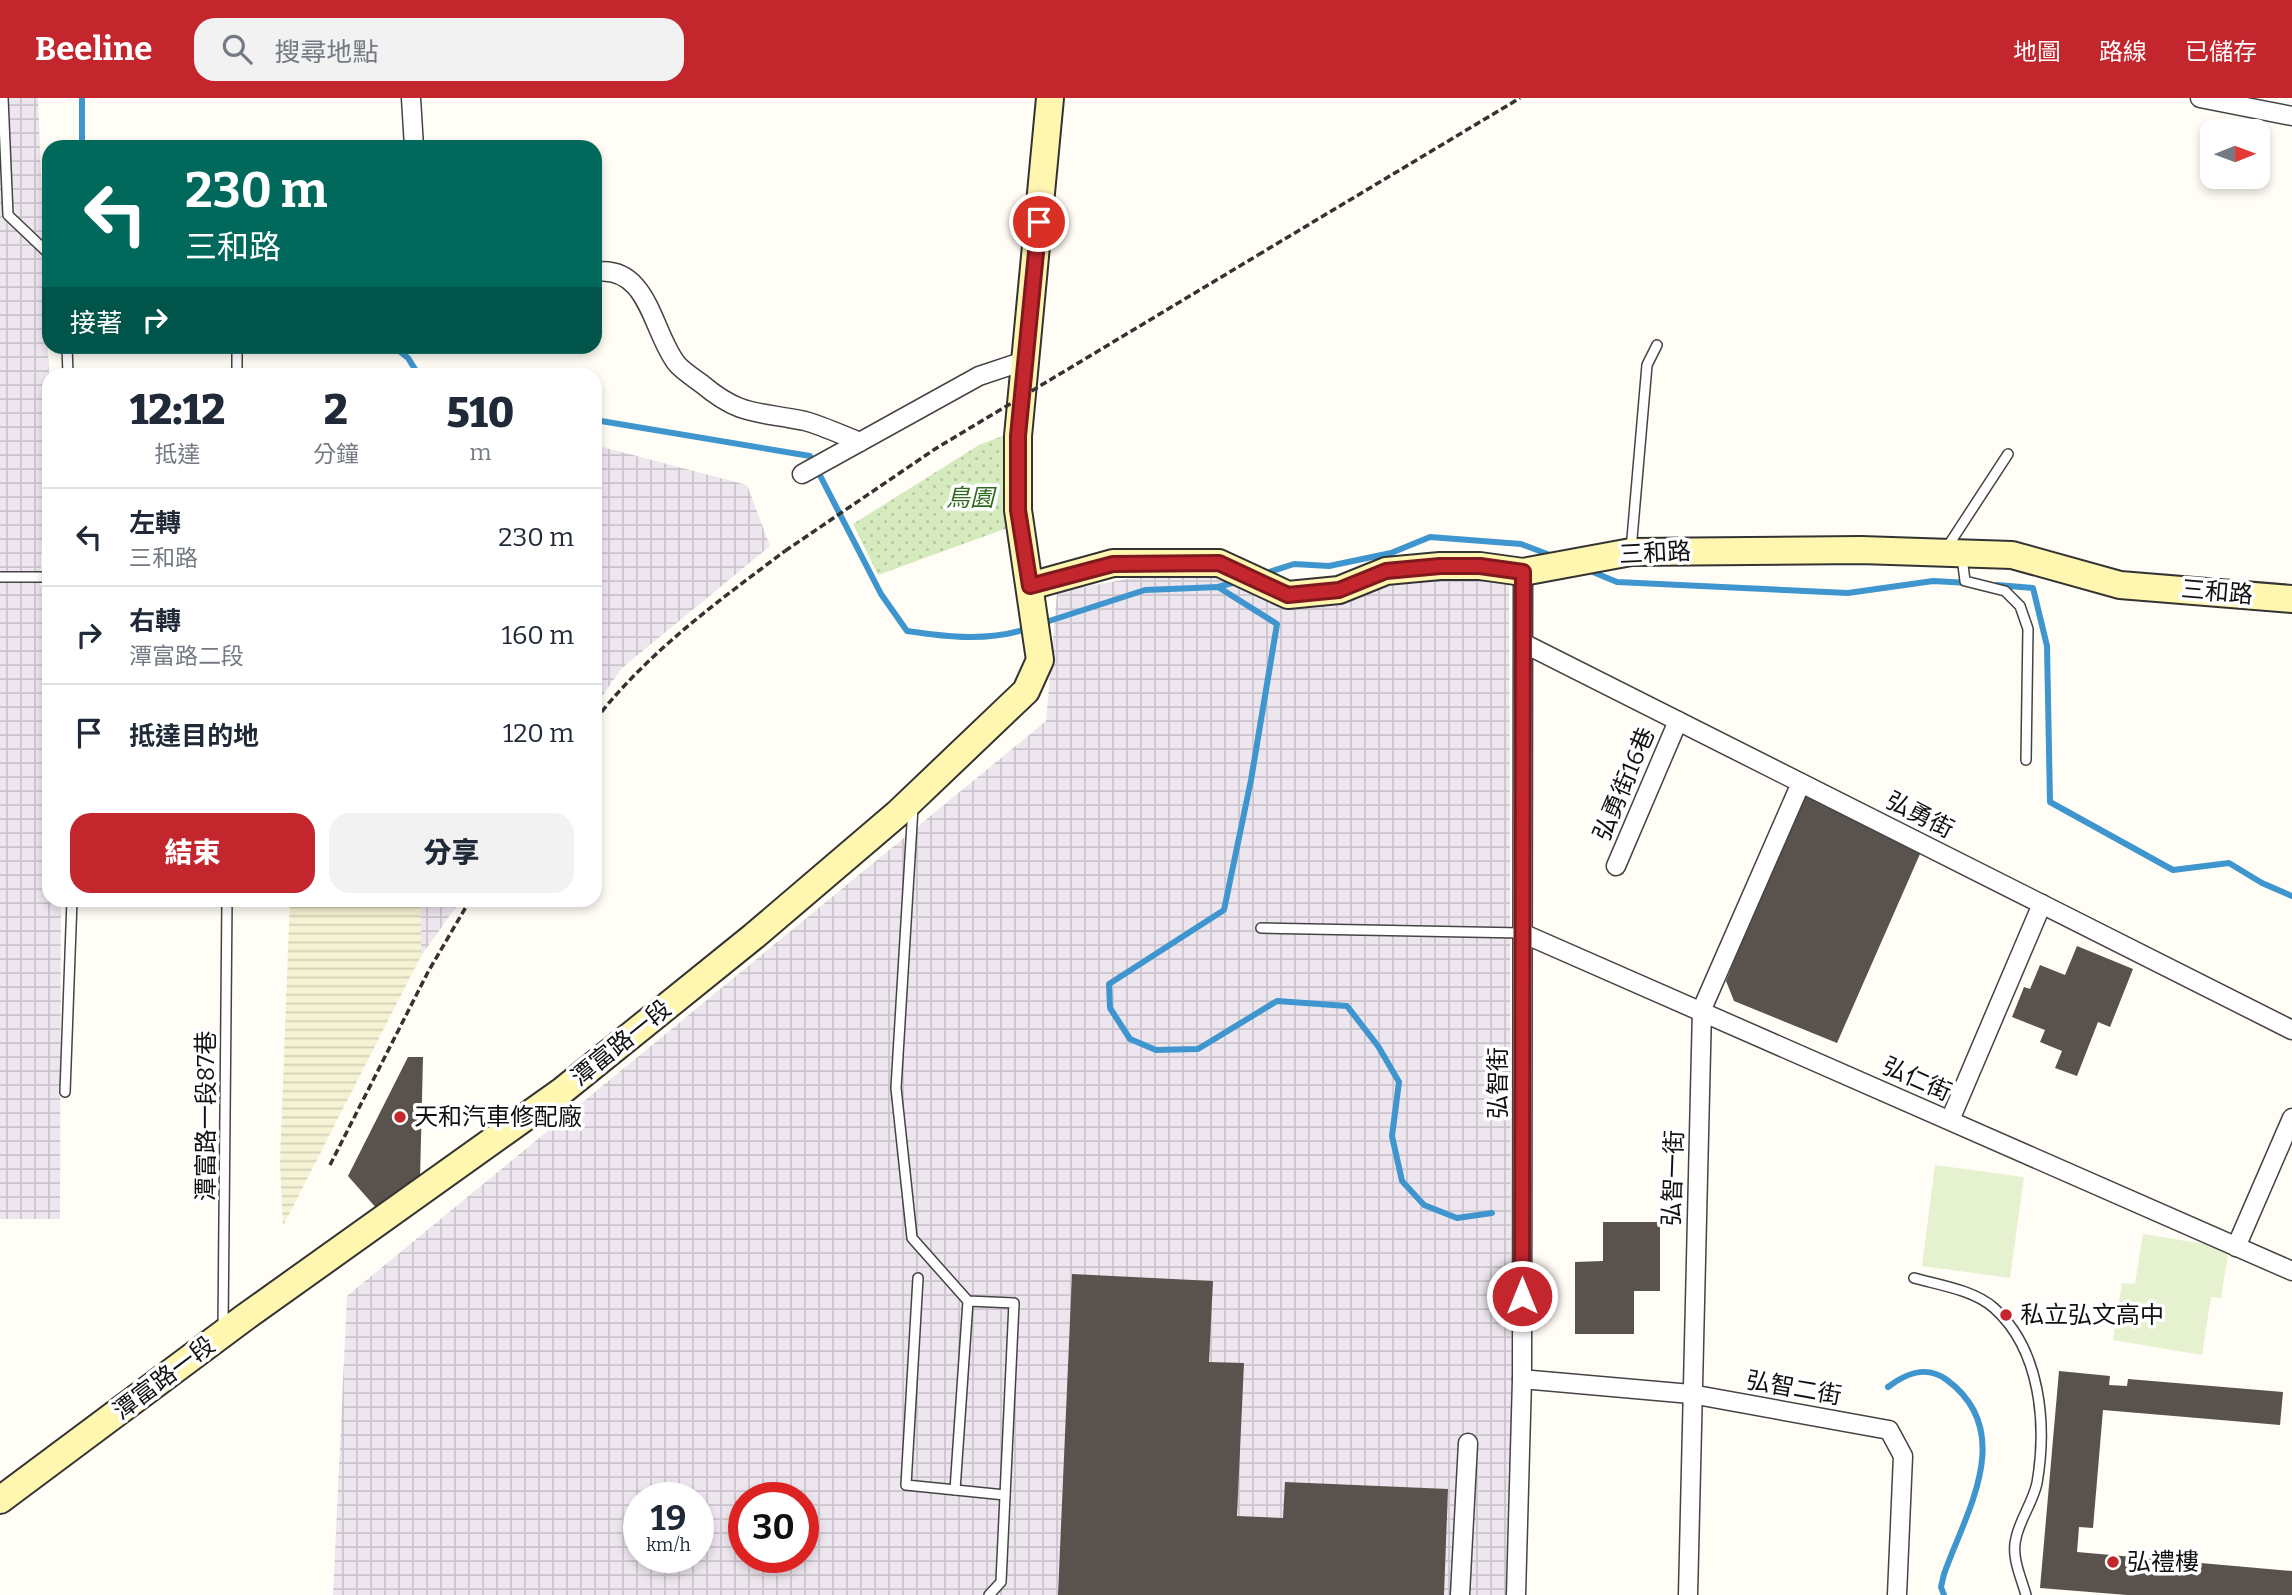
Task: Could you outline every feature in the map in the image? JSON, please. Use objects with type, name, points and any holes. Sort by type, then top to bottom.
[{"type":"street","points":[[411,98],[414,140]]},
{"type":"street","name":"潭富路一段","points":[[0,1500],[223,1333],[562,1091],[754,936],[914,798],[1026,691],[1040,660],[1018,510],[1018,436],[1050,98]]},
{"type":"street","points":[[2200,98],[2292,116]]},
{"type":"street","points":[[602,271],[607,270],[627,279],[646,297],[677,363],[725,403],[742,410],[807,422],[860,442]]},
{"type":"street","points":[[805,473],[979,376],[1024,361]]},
{"type":"street","name":"三和路","points":[[1032,596],[1113,564],[1219,563],[1288,595],[1339,590],[1386,571],[1440,566],[1480,566],[1523,572],[1631,552],[1861,550],[2012,555],[2120,585],[2292,598]]},
{"type":"street","name":"弘智街","points":[[1516,1595],[1522,1379],[1523,572]]},
{"type":"street","name":"弘勇街","points":[[1525,644],[2292,1030]]},
{"type":"street","name":"弘勇街16巷","points":[[1616,866],[1678,721]]},
{"type":"street","name":"弘智一街","points":[[1688,1595],[1702,1009],[1801,783]]},
{"type":"street","points":[[1950,1120],[2042,904]]},
{"type":"street","name":"弘仁街","points":[[1522,933],[1702,1009],[2292,1270]]},
{"type":"street","points":[[2236,1247],[2292,1118]]},
{"type":"street","name":"弘智二街","points":[[1522,1379],[1691,1394],[1889,1430],[1903,1456],[1897,1595]]},
{"type":"street","points":[[1460,1595],[1468,1443]]},
{"type":"lane","points":[[3,98],[8,215],[42,247]]},
{"type":"lane","points":[[1631,552],[1647,365],[1657,345]]},
{"type":"lane","points":[[2008,454],[1953,553],[1965,581],[2005,591],[2020,606],[2028,629],[2026,760]]},
{"type":"lane","points":[[0,578],[42,578]]},
{"type":"lane","points":[[914,798],[896,1088],[912,1238],[968,1301],[955,1490]]},
{"type":"lane","points":[[65,1092],[72,907]]},
{"type":"lane","name":"潭富路一段87巷","points":[[223,1333],[227,907]]},
{"type":"lane","points":[[1261,928],[1522,933]]},
{"type":"lane","points":[[918,1278],[906,1485],[1005,1495]]},
{"type":"lane","points":[[1914,1278],[1957,1289],[1993,1306],[2014,1332],[2030,1364],[2040,1412],[2043,1444],[2036,1487],[2016,1536],[2015,1553],[2026,1595]]},
{"type":"lane","points":[[968,1301],[1014,1303],[1001,1582],[989,1595]]},
{"type":"path","points":[[602,711],[618,690],[700,614],[785,551],[935,449],[1520,98]]},
{"type":"path","points":[[330,1165],[428,972],[466,907]]},
{"type":"shaded area","points":[[0,98],[38,98],[42,200],[42,354],[48,354],[49,368],[42,368],[42,907],[61,907],[60,1219],[0,1219]]},
{"type":"shaded area","points":[[602,447],[747,485],[770,546],[622,668],[602,696]]},
{"type":"shaded area","points":[[1198,566],[1299,609],[1430,574],[1509,581],[1512,1595],[333,1595],[347,1296],[1046,721],[1057,592]]},
{"type":"shaded area","points":[[290,907],[421,907],[421,956],[283,1226],[280,1161]]},
{"type":"shaded area","points":[[421,907],[456,907],[421,956]]},
{"type":"green space","name":"鳥園","points":[[1010,433],[1010,527],[878,575],[853,524],[979,445]]},
{"type":"green space","points":[[1935,1165],[2024,1177],[2010,1278],[1922,1266]]},
{"type":"green space","points":[[2143,1234],[2229,1248],[2221,1298],[2211,1297],[2202,1355],[2113,1340],[2122,1283],[2135,1284]]},
{"type":"building","points":[[1819,789],[1927,838],[1837,1043],[1734,1001],[1726,981],[1800,795]]},
{"type":"building","points":[[2077,946],[2133,969],[2110,1027],[2098,1022],[2077,1076],[2055,1068],[2062,1051],[2040,1042],[2045,1030],[2012,1017],[2024,987],[2030,989],[2040,965],[2065,975]]},
{"type":"building","name":"天和汽車修配廠","points":[[408,1057],[423,1057],[420,1179],[378,1210],[348,1176]]},
{"type":"building","points":[[1603,1222],[1660,1222],[1660,1291],[1634,1291],[1634,1334],[1575,1334],[1575,1262],[1603,1261]]},
{"type":"building","points":[[1072,1274],[1213,1281],[1209,1362],[1244,1363],[1237,1516],[1283,1518],[1285,1482],[1448,1489],[1444,1595],[1058,1595]]},
{"type":"building","points":[[2059,1371],[2110,1376],[2109,1385],[2127,1386],[2128,1379],[2283,1392],[2280,1425],[2103,1410],[2093,1528],[2079,1527],[2077,1552],[2292,1571],[2292,1595],[2127,1595],[2040,1588]]},
{"type":"waterway","points":[[82,98],[82,140]]},
{"type":"waterway","points":[[403,354],[414,368]]},
{"type":"waterway","points":[[602,421],[810,456],[881,594],[907,631],[984,637],[1029,628]]},
{"type":"waterway","points":[[1263,574],[1294,564],[1329,566],[1391,553],[1430,537],[1521,544],[1555,557]]},
{"type":"waterway","points":[[1588,570],[1617,582],[1848,593],[1933,581],[1969,583]]},
{"type":"waterway","points":[[1218,587],[1239,581]]},
{"type":"waterway","points":[[1997,585],[2033,588],[2047,646],[2050,802],[2173,870],[2229,863],[2262,883],[2292,896]]},
{"type":"waterway","points":[[1043,623],[1145,590],[1218,587],[1277,624],[1251,780],[1224,910],[1109,984],[1110,1008],[1130,1039],[1156,1050],[1198,1049],[1277,1001],[1347,1006],[1378,1046],[1399,1082],[1392,1136],[1402,1181],[1424,1205],[1457,1218],[1492,1213]]},
{"type":"waterway","points":[[1888,1387],[1901,1378],[1916,1373],[1939,1375],[1968,1401],[1979,1424],[1983,1448],[1980,1473],[1973,1499],[1944,1574],[1941,1587],[1944,1595]]},
{"type":"place","name":"天和汽車修配廠","points":[[400,1117]]},
{"type":"place","name":"私立弘文高中","points":[[2006,1315]]},
{"type":"place","name":"弘禮樓","points":[[2113,1562]]},
{"type":"route","points":[[1039,222],[1018,436],[1018,510],[1030,586],[1113,564],[1219,563],[1288,595],[1339,590],[1386,571],[1440,566],[1480,566],[1523,572],[1522,1296]]}]
